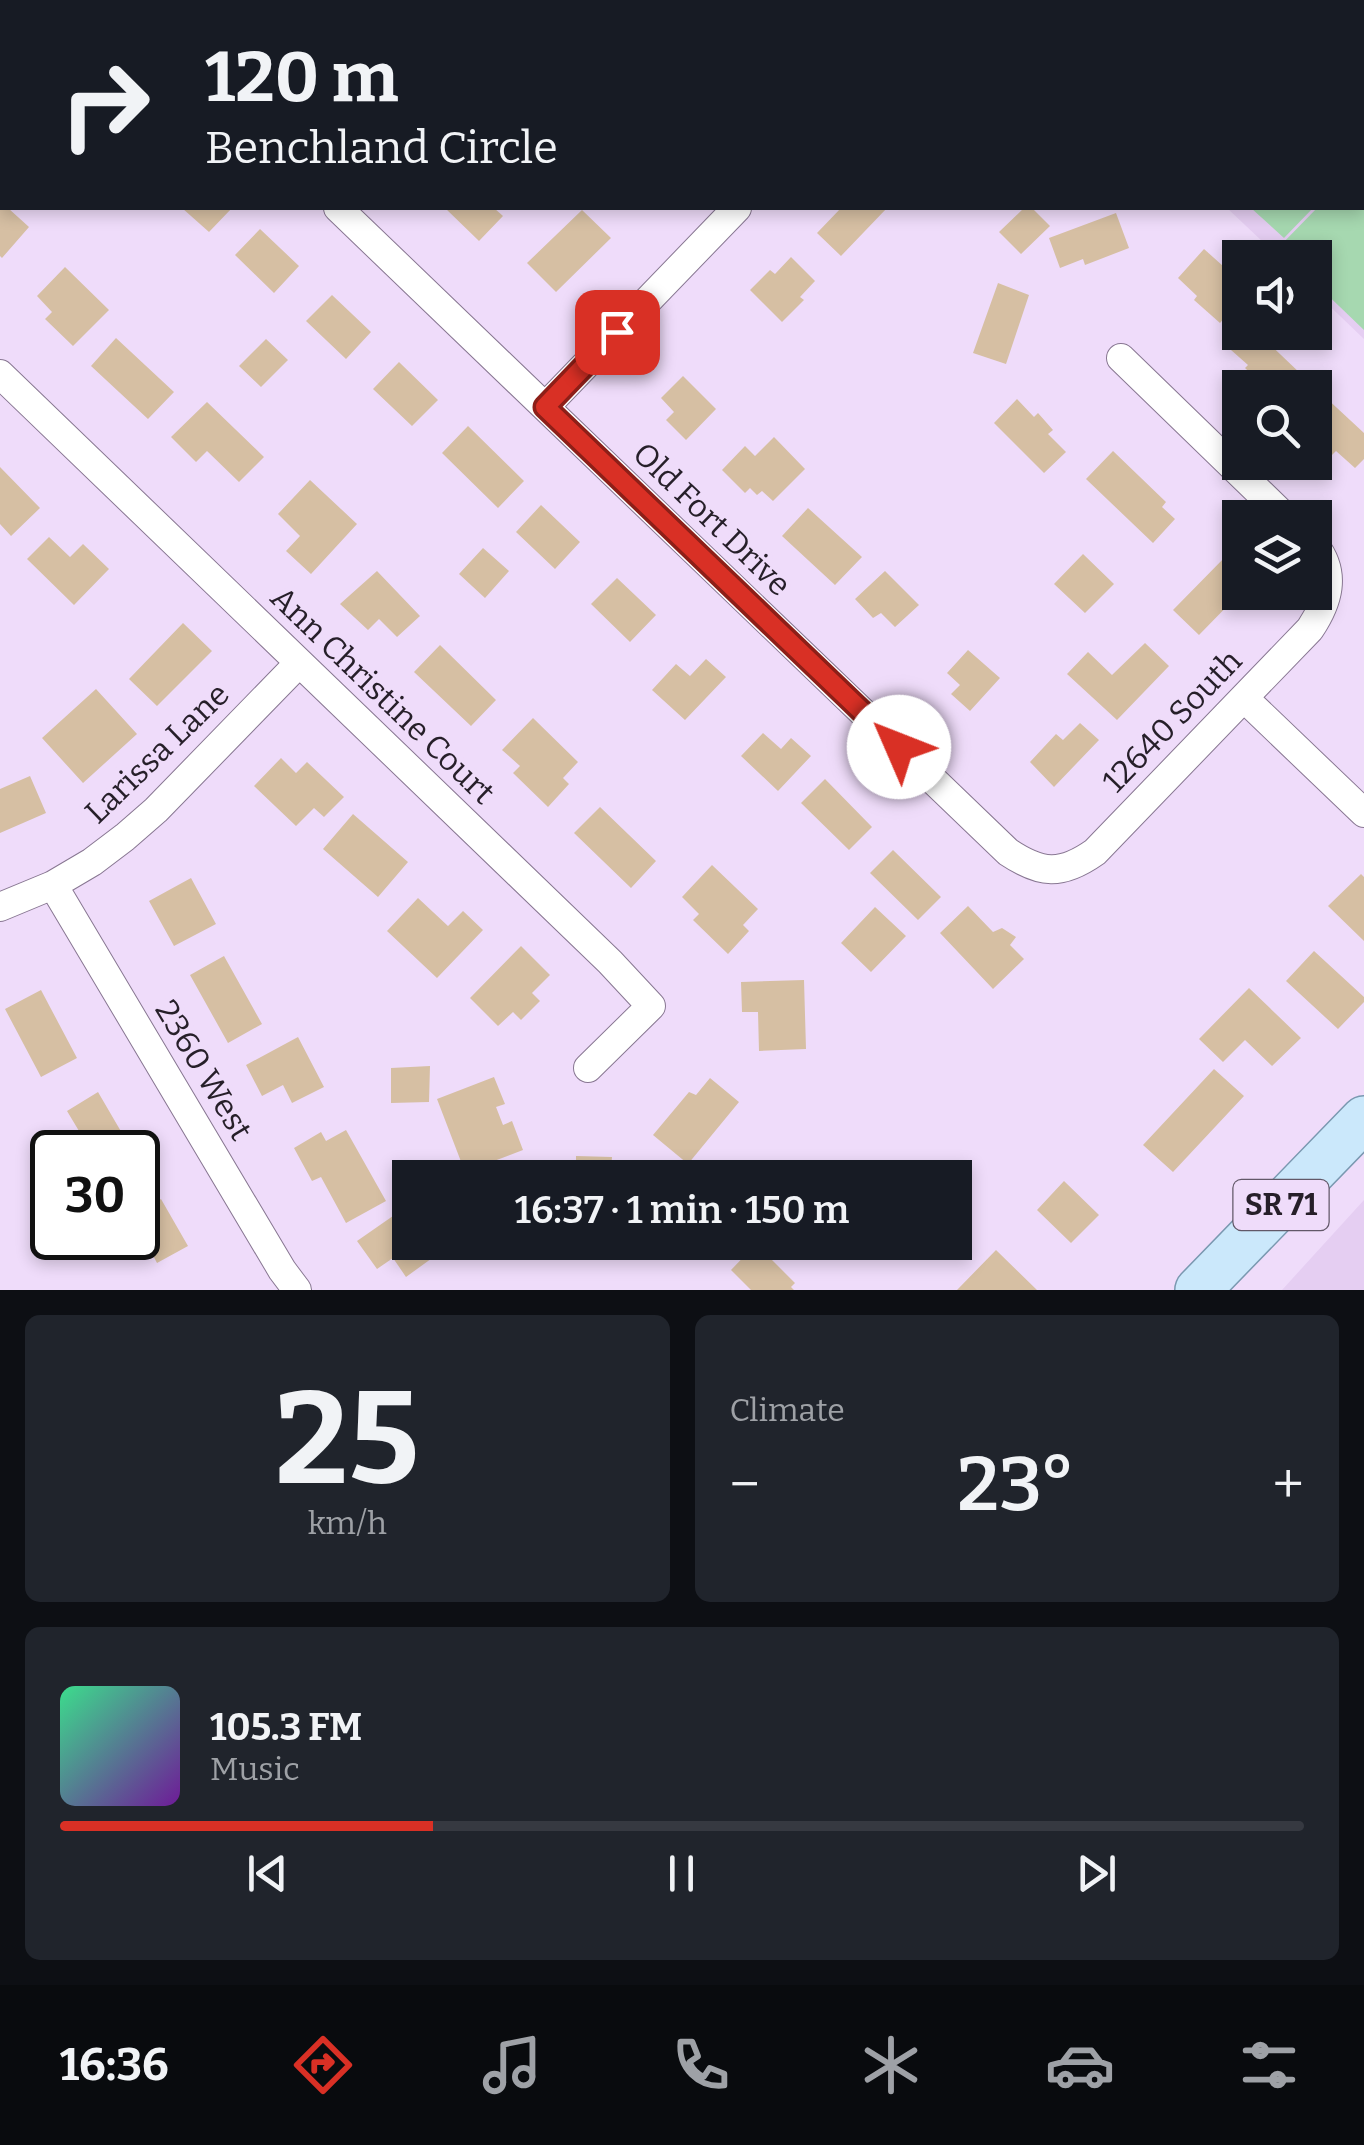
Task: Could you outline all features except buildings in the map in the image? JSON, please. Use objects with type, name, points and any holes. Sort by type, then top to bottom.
[{"type":"main road","name":"SR 71","points":[[1198,1290],[1364,1119]]},
{"type":"street","name":"Old Fort Drive","points":[[340,210],[1008,852],[1044,870]]},
{"type":"street","points":[[545,407],[736,210]]},
{"type":"street","points":[[1120,358],[1267,500]]},
{"type":"street","name":"Ann Christine Court","points":[[0,374],[652,1006],[588,1068]]},
{"type":"street","name":"12640 South","points":[[1044,870],[1072,866],[1095,852],[1310,629],[1323,610]]},
{"type":"street","name":"Larissa Lane","points":[[0,907],[53,884],[125,837],[299,663]]},
{"type":"street","points":[[1244,698],[1364,813]]},
{"type":"street","name":"2360 West","points":[[53,884],[296,1290]]},
{"type":"shaded area","points":[[1229,210],[1364,210],[1364,339],[1332,308],[1332,240],[1261,240]]},
{"type":"shaded area","points":[[1364,1200],[1364,1290],[1282,1290]]},
{"type":"green space","points":[[1253,210],[1311,210],[1284,238]]},
{"type":"green space","points":[[1315,210],[1364,210],[1364,330],[1332,299],[1332,240],[1286,240]]},
{"type":"route","points":[[617,332],[545,407],[899,747]]}]
